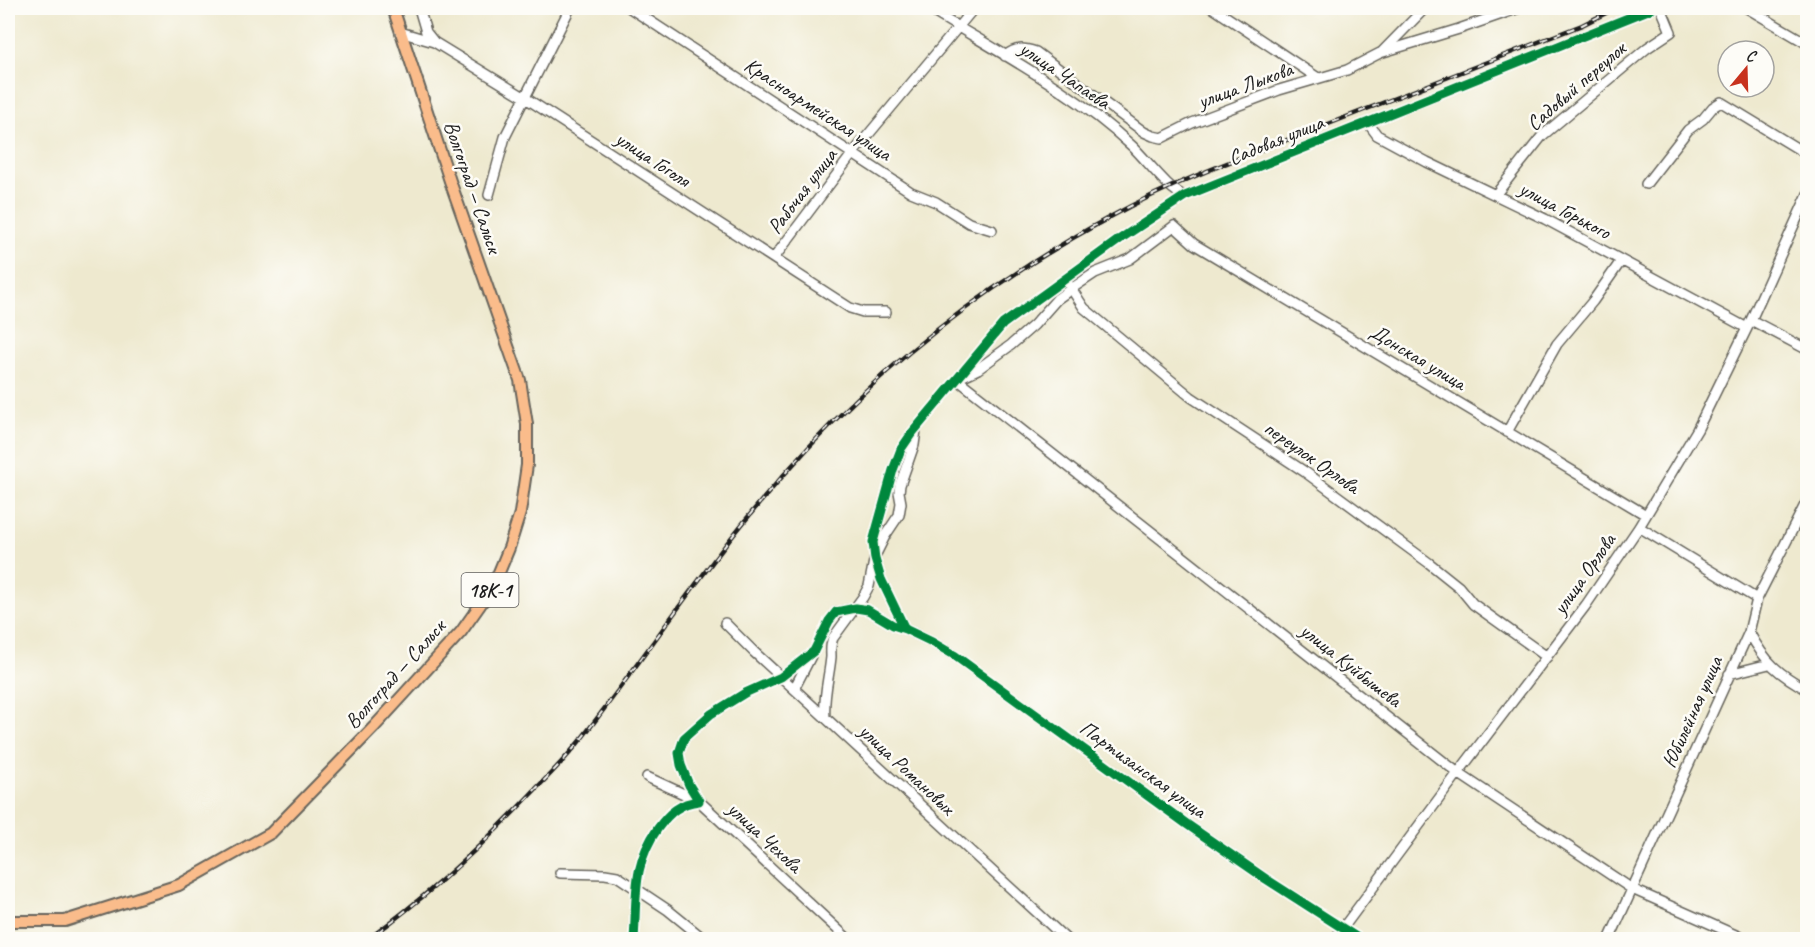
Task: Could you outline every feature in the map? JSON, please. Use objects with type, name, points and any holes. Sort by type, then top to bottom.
[{"type":"main road","name":"Волгоград — Сальск","points":[[8,921],[65,921],[179,885],[271,833],[374,727],[461,632],[480,606],[509,548],[520,513],[527,465],[527,424],[520,380],[446,170],[393,8]]},
{"type":"street","points":[[419,8],[426,32],[434,42]]},
{"type":"street","points":[[489,195],[505,137],[570,8]]},
{"type":"street","name":"Красноармейская улица","points":[[630,8],[910,192],[936,202],[969,222],[992,230]]},
{"type":"street","name":"улица Чапаева","points":[[927,8],[1075,100],[1139,153],[1171,187],[1185,196]]},
{"type":"street","name":"Рабочая улица","points":[[774,258],[853,153],[974,8]]},
{"type":"street","points":[[1213,8],[1318,78]]},
{"type":"street","points":[[1380,53],[1425,8]]},
{"type":"street","name":"улица Лыкова","points":[[1005,56],[1020,48],[1036,52],[1144,132],[1162,138],[1192,123],[1279,90],[1347,70],[1380,53],[1519,8]]},
{"type":"street","name":"Садовая улица","points":[[875,556],[873,542],[893,470],[901,449],[916,427],[1002,324],[1120,239],[1185,196],[1653,8]]},
{"type":"street","name":"Садовый переулок","points":[[1496,194],[1542,136],[1647,48],[1671,32],[1661,8]]},
{"type":"street","points":[[1752,8],[1808,44]]},
{"type":"street","name":"улица Гоголя","points":[[400,32],[434,42],[524,97],[850,308],[863,312],[886,312]]},
{"type":"street","points":[[1646,184],[1688,130],[1721,102],[1808,154]]},
{"type":"street","name":"улица Горького","points":[[1368,123],[1377,135],[1427,162],[1496,194],[1621,261],[1749,324],[1808,350]]},
{"type":"street","name":"улица Орлова","points":[[1334,939],[1586,605],[1646,515],[1697,430],[1749,324],[1808,194]]},
{"type":"street","name":"Донская улица","points":[[1071,289],[1095,273],[1130,259],[1174,226],[1194,244],[1646,515]]},
{"type":"street","points":[[1507,432],[1557,344],[1593,301],[1621,261]]},
{"type":"street","name":"переулок Орлова","points":[[1064,279],[1084,308],[1191,397],[1315,479],[1429,563],[1459,587],[1473,604],[1547,657]]},
{"type":"street","points":[[957,379],[978,369],[1011,345],[1035,325],[1057,299],[1071,289]]},
{"type":"street","name":"улица Куйбышева","points":[[957,379],[1458,772],[1632,889],[1747,939]]},
{"type":"street","points":[[825,717],[830,646],[833,638],[856,608],[869,586],[875,556],[899,515],[900,485],[914,445],[916,427]]},
{"type":"street","name":"Юбилейная улица","points":[[1609,939],[1749,632],[1757,599],[1808,499]]},
{"type":"street","points":[[1639,526],[1757,599]]},
{"type":"street","points":[[875,556],[881,579],[905,628]]},
{"type":"street","points":[[794,689],[829,621],[836,612],[856,608]]},
{"type":"street","name":"Партизанская улица","points":[[856,608],[868,610],[893,625],[905,628],[954,656],[1198,832],[1266,879],[1361,939]]},
{"type":"street","name":"улица Романовых","points":[[725,623],[1066,939]]},
{"type":"street","points":[[1749,632],[1769,664],[1808,690]]},
{"type":"street","points":[[634,939],[632,886],[645,849],[662,822],[679,806],[699,801],[681,765],[679,753],[684,738],[711,714],[745,693],[781,677],[814,651]]},
{"type":"street","points":[[1729,674],[1769,664]]},
{"type":"street","name":"улица Чехова","points":[[647,777],[699,801],[849,939]]},
{"type":"street","points":[[560,873],[617,876],[705,939]]},
{"type":"railway","points":[[367,940],[452,871],[492,834],[573,750],[725,546],[809,447],[877,380],[913,349],[989,291],[1070,240],[1160,191],[1236,159],[1582,25],[1616,8]]},
{"type":"cycle path","points":[[905,629],[881,579],[873,542],[893,470],[901,449],[912,433],[1003,324],[1120,239],[1185,196],[1653,8]]},
{"type":"cycle path","points":[[634,940],[637,881],[650,842],[671,813],[681,806],[699,801],[681,765],[679,753],[684,738],[711,714],[745,693],[781,677],[814,651],[836,612],[856,608],[868,610],[954,655],[1188,825],[1361,940]]}]
